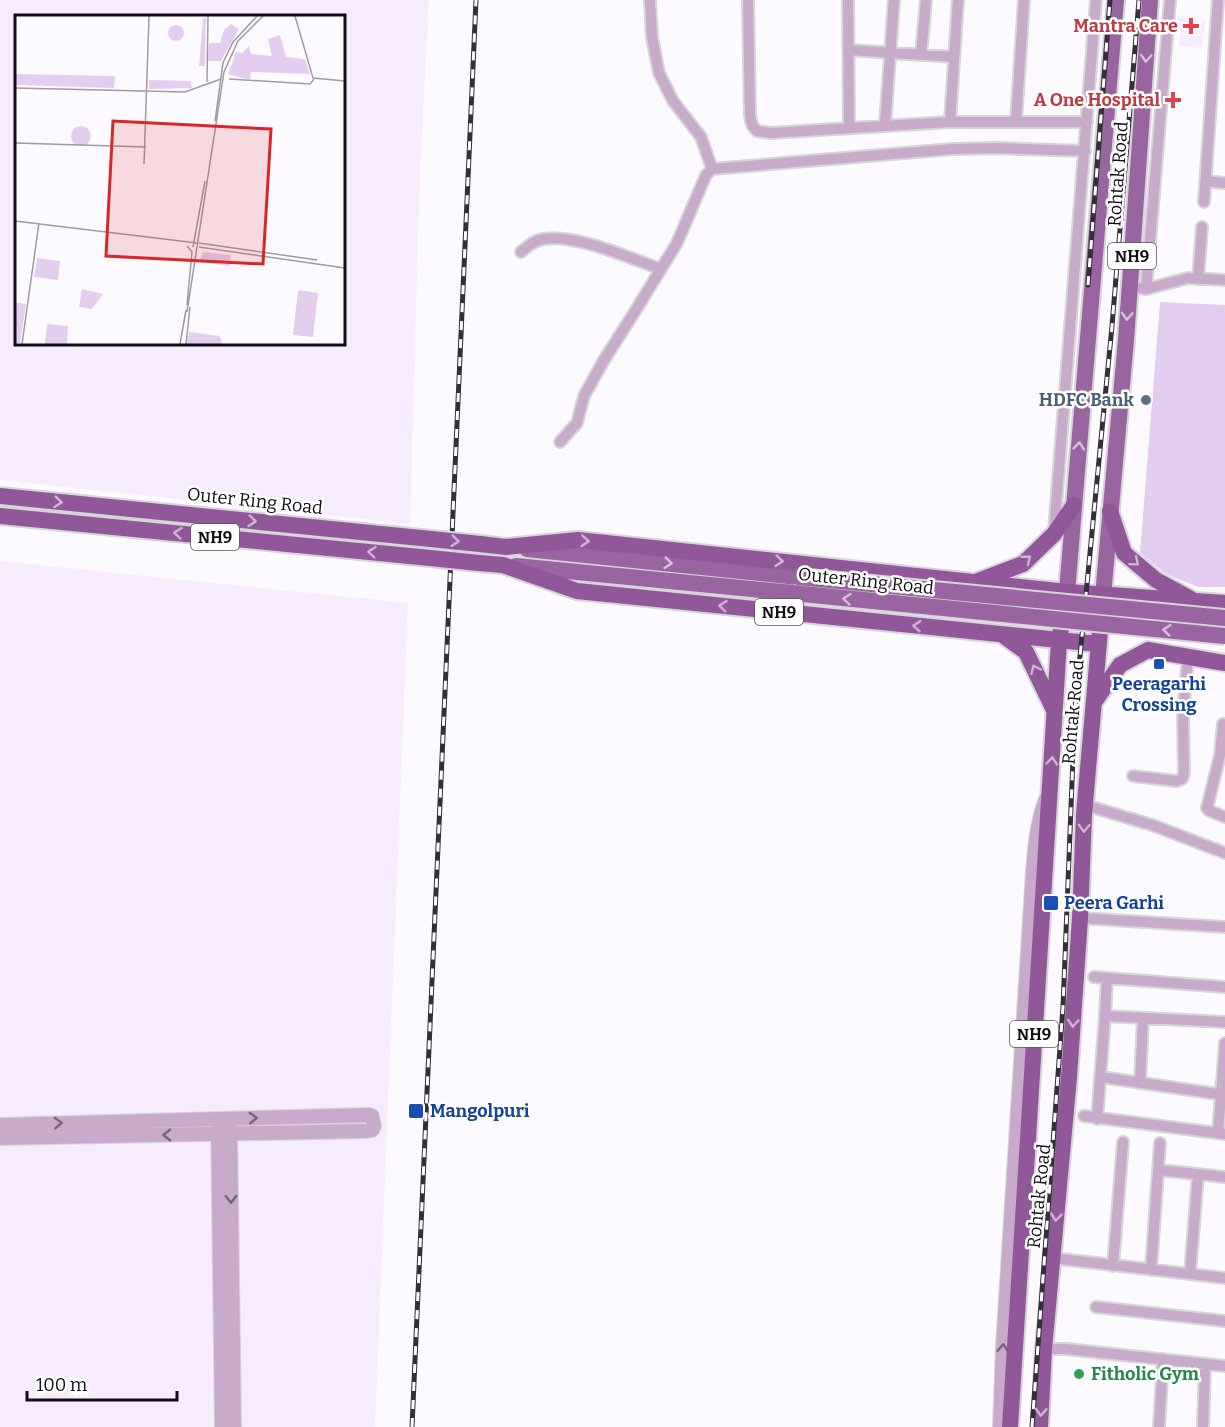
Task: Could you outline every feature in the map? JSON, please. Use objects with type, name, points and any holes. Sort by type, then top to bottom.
[{"type":"highway","name":"Outer Ring Road","points":[[0,496],[506,547],[578,540],[1103,596],[1225,603]]},
{"type":"highway","points":[[974,582],[1023,564],[1054,534],[1074,505]]},
{"type":"highway","points":[[1110,511],[1124,553],[1156,580],[1195,601]]},
{"type":"highway","name":"Outer Ring Road","points":[[0,516],[479,562],[503,565],[577,591],[1098,644]]},
{"type":"highway","points":[[946,629],[951,580]]},
{"type":"highway","name":"Rohtak Road","points":[[1010,1427],[1059,641],[1067,592]]},
{"type":"highway","name":"Rohtak Road","points":[[1040,1427],[1044,1349],[1070,1077],[1085,805],[1103,596]]},
{"type":"highway","points":[[1002,635],[1026,652],[1056,712]]},
{"type":"highway","points":[[1093,704],[1120,665],[1148,650],[1225,663]]},
{"type":"main road","name":"Rohtak Road","points":[[1067,592],[1116,0]]},
{"type":"main road","name":"Rohtak Road","points":[[1103,596],[1110,511],[1138,288],[1150,0]]},
{"type":"main road","name":"Outer Ring Road","points":[[506,547],[795,585],[1225,636]]},
{"type":"main road","name":"Outer Ring Road","points":[[503,565],[1225,618]]},
{"type":"street","points":[[650,0],[652,36],[659,73],[673,101],[701,137],[712,170]]},
{"type":"street","points":[[748,0],[752,125],[762,133],[950,122],[1088,122]]},
{"type":"street","points":[[848,0],[849,128]]},
{"type":"street","points":[[885,126],[894,0]]},
{"type":"street","points":[[921,55],[926,0]]},
{"type":"street","points":[[950,122],[958,0]]},
{"type":"street","points":[[1016,121],[1024,0]]},
{"type":"street","points":[[1054,534],[1096,0]]},
{"type":"street","points":[[1170,0],[1138,288],[1188,278],[1225,280]]},
{"type":"street","points":[[1204,202],[1218,0]]},
{"type":"street","points":[[849,50],[954,57]]},
{"type":"street","points":[[560,442],[577,423],[584,396],[677,243],[706,175],[712,170],[953,149],[996,148],[1085,152]]},
{"type":"street","points":[[1206,181],[1225,183]]},
{"type":"street","points":[[1198,279],[1202,227]]},
{"type":"street","points":[[520,252],[531,243],[542,239],[559,238],[579,241],[661,269]]},
{"type":"street","points":[[1072,320],[1089,321]]},
{"type":"street","points":[[1133,776],[1176,781],[1182,779],[1184,773],[1183,713],[1188,657]]},
{"type":"street","points":[[1223,724],[1221,770],[1207,808],[1225,817]]},
{"type":"street","points":[[1000,1427],[1003,1346],[1035,838],[1049,790]]},
{"type":"street","points":[[1085,805],[1155,826],[1225,853]]},
{"type":"street","points":[[1080,918],[1225,927]]},
{"type":"street","points":[[1094,977],[1225,987]]},
{"type":"street","points":[[1096,1119],[1107,978]]},
{"type":"street","points":[[1105,1016],[1225,1022]]},
{"type":"street","points":[[1140,1083],[1143,1018]]},
{"type":"street","points":[[1084,1116],[1222,1134],[1225,1043]]},
{"type":"street","points":[[1101,1077],[1223,1095]]},
{"type":"street","points":[[0,1125],[369,1115],[372,1116],[374,1126],[372,1130],[367,1131],[0,1138]]},
{"type":"street","points":[[222,1427],[224,1119]]},
{"type":"street","points":[[224,1134],[234,1427]]},
{"type":"street","points":[[1113,1266],[1123,1142]]},
{"type":"street","points":[[1151,1270],[1160,1143]]},
{"type":"street","points":[[1159,1170],[1225,1177]]},
{"type":"street","points":[[1190,1274],[1198,1174]]},
{"type":"street","points":[[1052,1258],[1225,1278]]},
{"type":"street","points":[[1096,1307],[1225,1321]]},
{"type":"street","points":[[1044,1349],[1066,1349],[1225,1366]]},
{"type":"street","points":[[1159,1427],[1163,1359]]},
{"type":"street","points":[[1203,1427],[1205,1364]]},
{"type":"shaded area","points":[[0,0],[429,0],[420,170],[410,524],[0,480]]},
{"type":"shaded area","name":"Mantra Care","points":[[1178,18],[1206,21],[1204,35],[1177,32]]},
{"type":"shaded area","points":[[1180,34],[1203,36],[1202,48],[1179,46]]},
{"type":"shaded area","points":[[1160,302],[1225,305],[1225,587],[1198,587],[1166,574],[1140,553]]},
{"type":"shaded area","points":[[0,561],[408,603],[375,1427],[0,1427]]},
{"type":"railway","points":[[412,1427],[476,0]]},
{"type":"railway","points":[[1088,285],[1110,0]]},
{"type":"railway","points":[[1032,1427],[1063,1007],[1075,708],[1112,326],[1139,0]]},
{"type":"place","name":"Mantra Care","points":[[1191,26]]},
{"type":"place","name":"A One Hospital","points":[[1173,100]]},
{"type":"place","name":"HDFC Bank","points":[[1146,400]]},
{"type":"place","name":"Peeragarhi Crossing","points":[[1159,664]]},
{"type":"place","name":"Peera Garhi","points":[[1051,903]]},
{"type":"place","name":"Mangolpuri","points":[[416,1111]]},
{"type":"place","name":"Fitholic Gym","points":[[1079,1374]]}]
